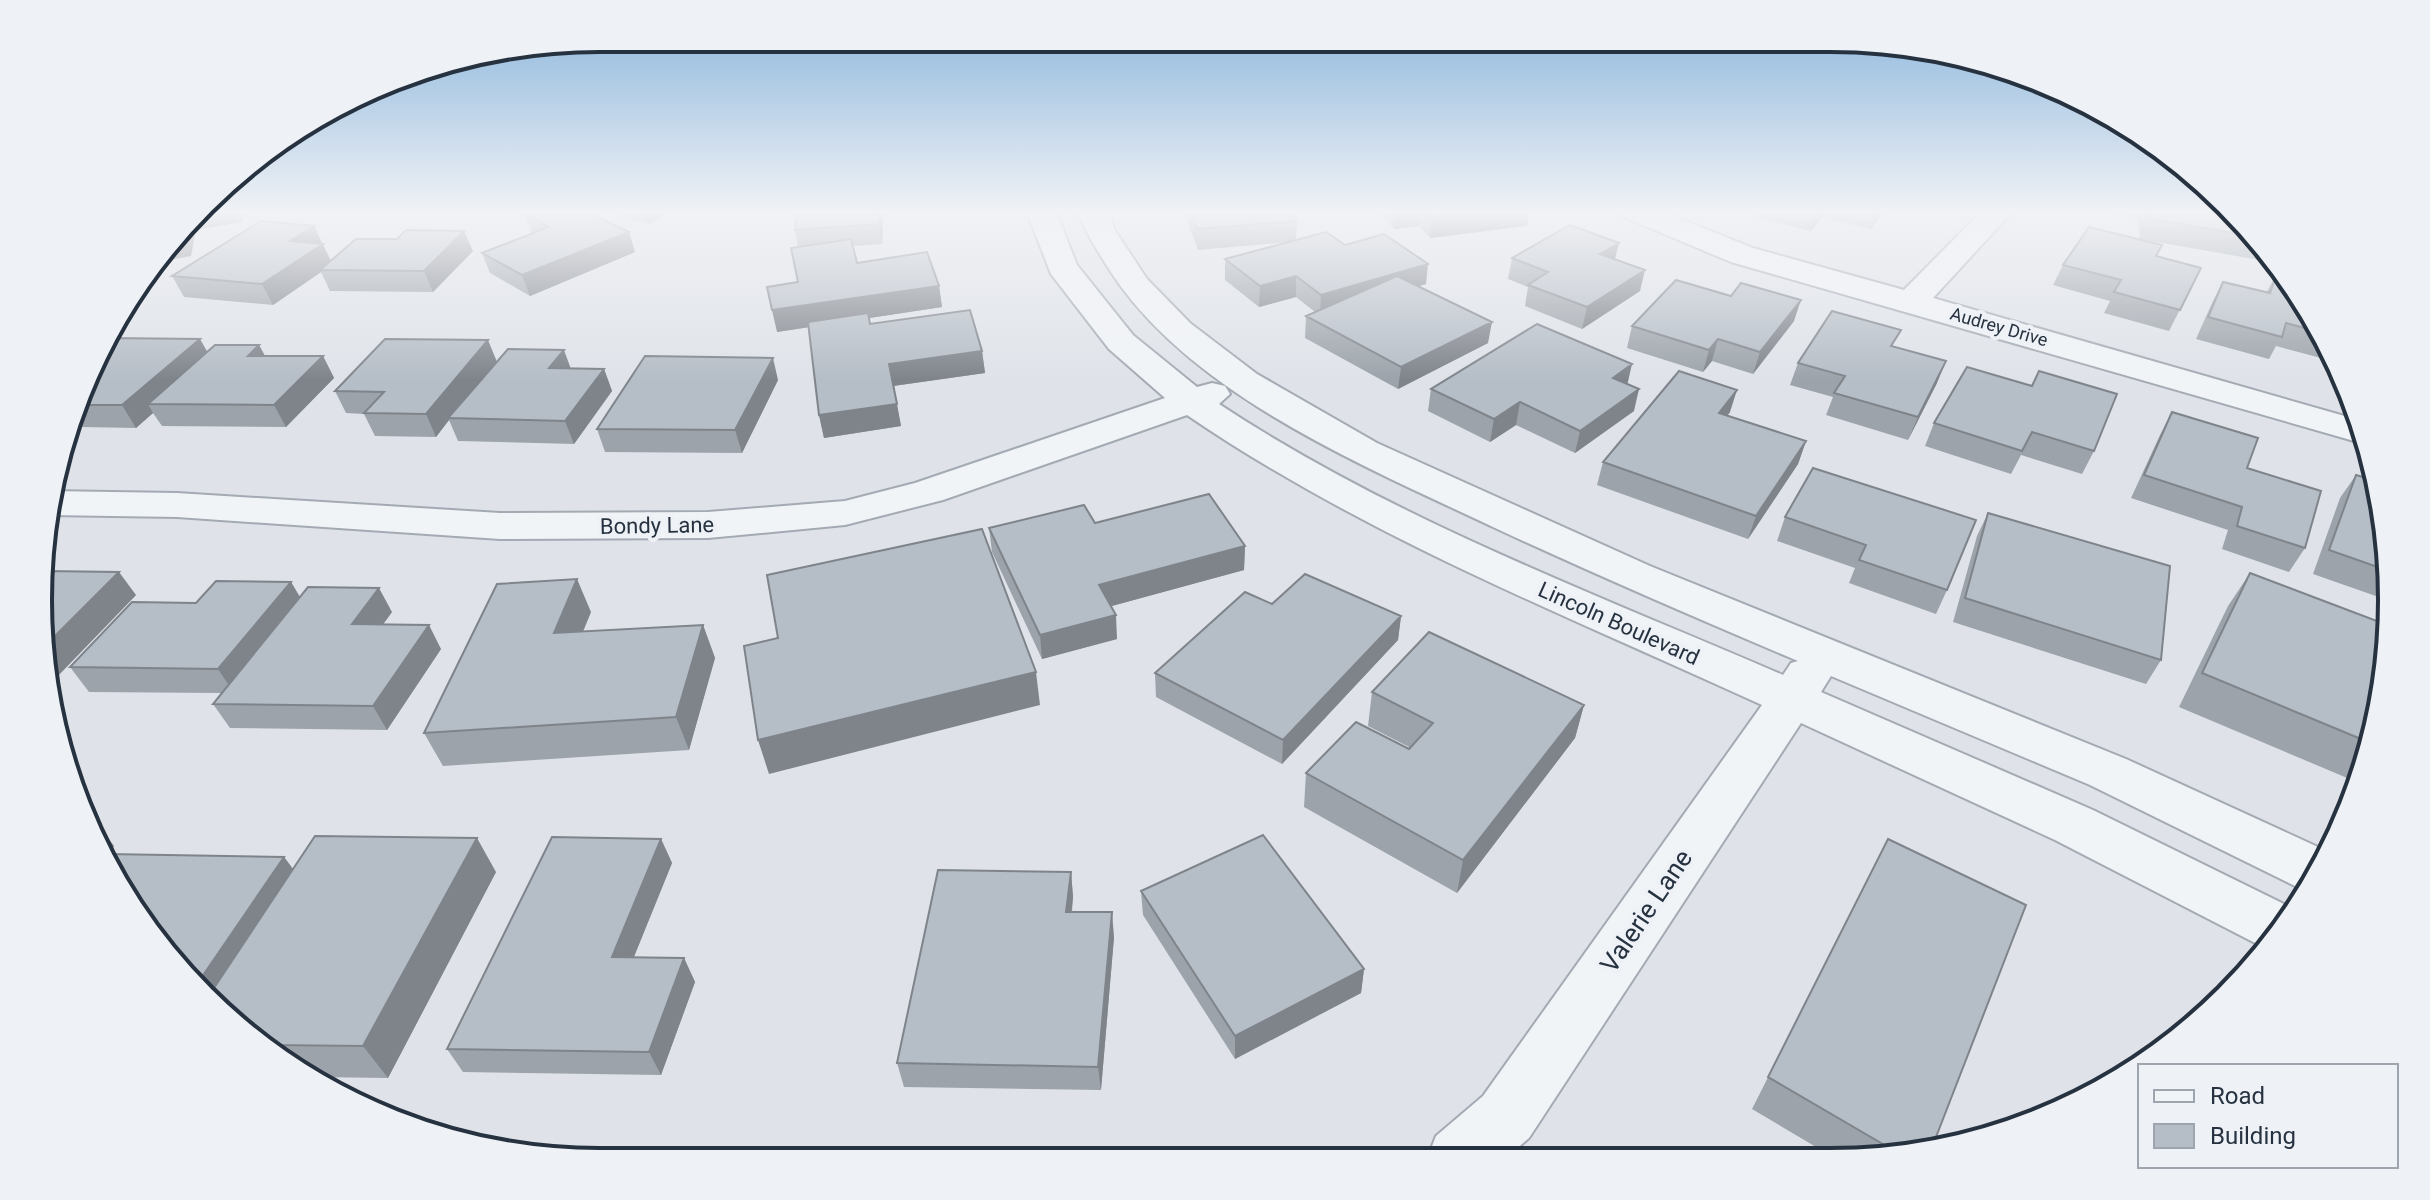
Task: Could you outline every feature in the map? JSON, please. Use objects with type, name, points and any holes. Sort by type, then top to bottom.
[{"type":"street","name":"Lincoln Boulevard","points":[[1063,268],[1121,342],[1191,401],[1256,445],[1423,534],[2074,825],[2272,924]]},
{"type":"street","points":[[1124,268],[1135,285],[1178,330],[1244,382],[1363,451],[1635,576],[2108,772],[2308,867]]},
{"type":"street","name":"Audrey Drive","points":[[1789,268],[2351,429]]},
{"type":"street","points":[[1911,302],[1944,268]]},
{"type":"street","name":"Bondy Lane","points":[[61,503],[177,505],[500,526],[708,525],[845,513],[929,492],[1244,382]]},
{"type":"street","name":"Valerie Lane","points":[[1470,1148],[1506,1117],[1789,699],[1823,655]]},
{"type":"building","points":[[185,268],[286,268],[262,284],[172,276]]},
{"type":"building","points":[[322,268],[427,268],[424,271],[320,270]]},
{"type":"building","points":[[509,268],[539,268],[522,275]]},
{"type":"building","points":[[795,268],[933,268],[939,286],[772,310],[767,287],[798,282]]},
{"type":"building","points":[[1237,268],[1414,268],[1321,295],[1296,276],[1260,286]]},
{"type":"building","points":[[1538,268],[1645,270],[1587,307],[1528,285],[1548,272]]},
{"type":"building","points":[[2075,268],[2201,268],[2180,310],[2114,292],[2121,280]]},
{"type":"building","points":[[1397,276],[1492,322],[1401,367],[1306,316]]},
{"type":"building","points":[[1676,280],[1731,296],[1741,283],[1801,300],[1760,352],[1718,339],[1709,350],[1632,326]]},
{"type":"building","points":[[2275,280],[2306,328],[2286,323],[2282,337],[2208,317],[2223,282],[2270,293]]},
{"type":"building","points":[[970,310],[982,351],[889,364],[897,404],[819,415],[808,322],[868,313],[870,324]]},
{"type":"building","points":[[1832,311],[1901,330],[1891,346],[1946,361],[1918,417],[1834,393],[1845,376],[1798,363]]},
{"type":"building","points":[[1537,324],[1632,364],[1613,378],[1639,389],[1580,431],[1520,402],[1494,419],[1431,389]]},
{"type":"building","points":[[119,338],[200,339],[122,405],[88,405]]},
{"type":"building","points":[[385,339],[488,340],[426,414],[364,413],[384,392],[335,391]]},
{"type":"building","points":[[215,345],[259,345],[248,356],[323,356],[274,405],[148,404]]},
{"type":"building","points":[[508,349],[564,350],[549,368],[604,369],[565,421],[448,418]]},
{"type":"building","points":[[645,356],[773,358],[735,430],[597,429]]},
{"type":"building","points":[[1967,367],[2032,386],[2039,371],[2117,394],[2094,451],[2032,432],[2022,451],[1934,423]]},
{"type":"building","points":[[1679,371],[1737,390],[1719,413],[1806,441],[1756,516],[1603,462]]},
{"type":"building","points":[[2172,412],[2258,438],[2247,468],[2321,491],[2305,548],[2237,526],[2242,507],[2144,475]]},
{"type":"building","points":[[1813,468],[1976,520],[1947,590],[1859,560],[1866,545],[1785,517]]},
{"type":"building","points":[[2356,475],[2363,477],[2377,567],[2329,550]]},
{"type":"building","points":[[1209,494],[1245,546],[1099,585],[1116,615],[1040,635],[989,528],[1084,505],[1095,523]]},
{"type":"building","points":[[1988,513],[2170,566],[2161,660],[1965,598]]},
{"type":"building","points":[[982,529],[1036,672],[758,740],[744,646],[778,638],[767,575]]},
{"type":"building","points":[[53,571],[119,572],[53,638]]},
{"type":"building","points":[[2250,573],[2377,621],[2373,672],[2360,739],[2202,673]]},
{"type":"building","points":[[1305,574],[1401,616],[1283,740],[1155,673],[1245,592],[1272,604]]},
{"type":"building","points":[[577,579],[554,633],[703,625],[676,717],[424,733],[497,584]]},
{"type":"building","points":[[216,581],[291,582],[218,669],[70,667],[132,602],[196,603]]},
{"type":"building","points":[[308,587],[379,588],[352,624],[429,625],[373,706],[213,704]]},
{"type":"building","points":[[1429,632],[1584,705],[1463,860],[1306,773],[1356,722],[1409,749],[1433,723],[1372,692]]},
{"type":"building","points":[[1263,835],[1364,969],[1235,1036],[1141,891]]},
{"type":"building","points":[[315,836],[477,838],[363,1046],[280,1045],[214,988]]},
{"type":"building","points":[[552,837],[661,839],[612,957],[684,958],[649,1052],[447,1049]]},
{"type":"building","points":[[1888,839],[2026,905],[1936,1137],[1884,1145],[1768,1077]]},
{"type":"building","points":[[115,854],[284,857],[202,976],[165,934]]},
{"type":"building","points":[[938,870],[1071,872],[1066,912],[1112,912],[1098,1067],[897,1063]]}]
